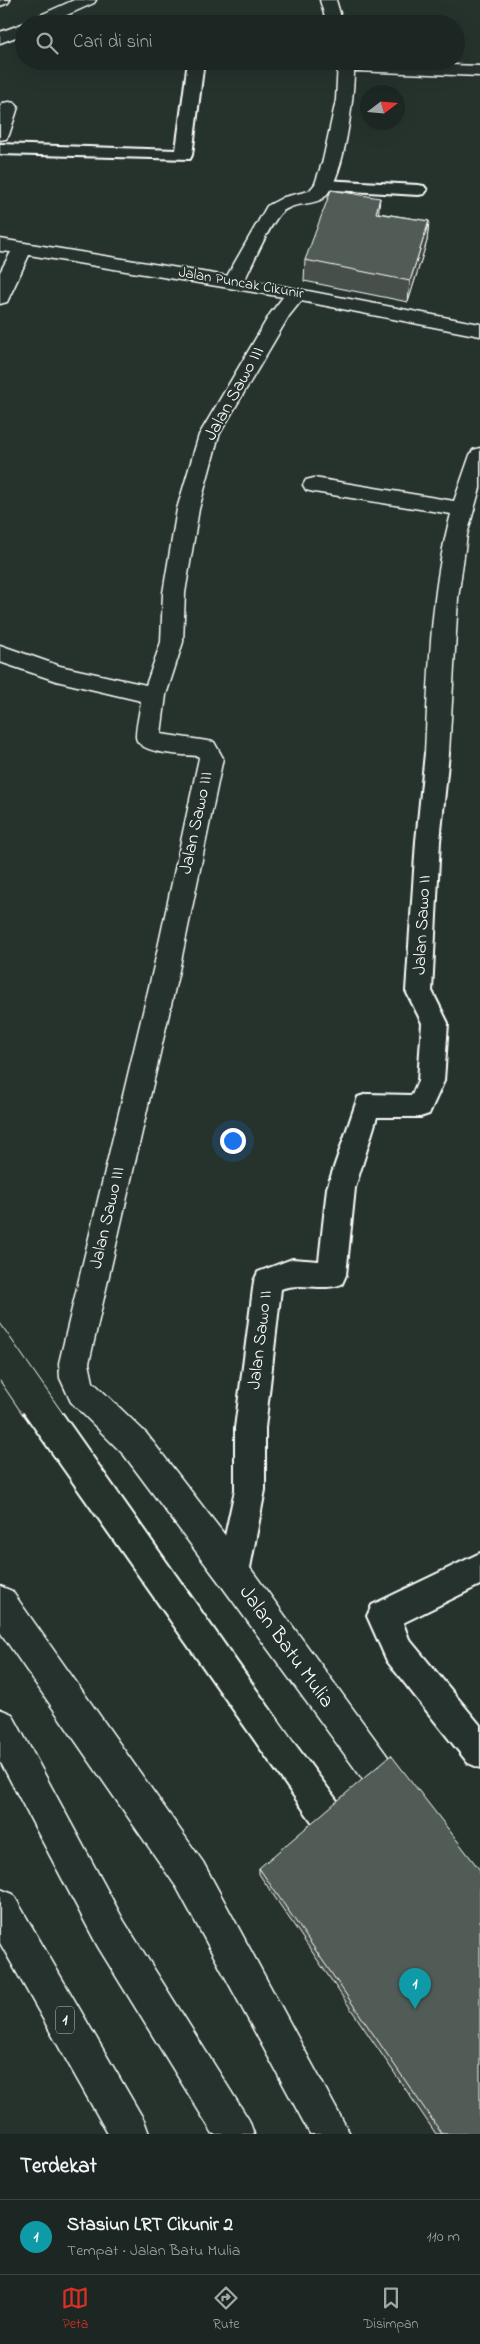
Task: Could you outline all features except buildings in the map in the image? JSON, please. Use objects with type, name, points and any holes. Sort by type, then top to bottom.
[{"type":"main road","points":[[54,15],[88,0]]},
{"type":"main road","points":[[328,0],[332,15]]},
{"type":"main road","points":[[1,38],[15,32]]},
{"type":"main road","points":[[234,281],[273,210],[290,201],[315,195],[324,185],[332,160],[345,100],[346,70]]},
{"type":"main road","points":[[424,70],[480,71]]},
{"type":"main road","points":[[0,135],[9,107]]},
{"type":"main road","name":"Jalan Puncak Cikunir","points":[[0,245],[112,260],[234,281],[480,330]]},
{"type":"main road","points":[[0,298],[9,273],[23,248]]},
{"type":"main road","name":"Jalan Sawo III","points":[[82,1392],[75,1378],[74,1363],[165,976],[211,758],[205,748],[162,744],[148,738],[154,695],[172,642],[174,593],[188,509],[209,435],[280,314],[297,293]]},
{"type":"main road","name":"Jalan Sawo II","points":[[437,754],[443,632],[454,547],[462,509],[480,455]]},
{"type":"main road","points":[[314,486],[462,509]]},
{"type":"main road","points":[[0,653],[56,673],[154,695]]},
{"type":"main road","name":"Jalan Batu Mulia","points":[[82,1392],[135,1444],[233,1573],[416,1824]]},
{"type":"main road","points":[[0,1602],[190,1875],[331,2134]]},
{"type":"main road","points":[[0,1726],[111,1934],[235,2134]]},
{"type":"main road","name":"1","points":[[0,1907],[130,2134]]},
{"type":"lane","points":[[0,149],[184,155],[195,70]]},
{"type":"lane","points":[[324,185],[418,190]]},
{"type":"lane","name":"Jalan Sawo II","points":[[233,1573],[250,1490],[250,1428],[268,1281],[292,1272],[332,1275],[341,1188],[367,1105],[420,1106],[431,1080],[435,1023],[419,990],[428,850],[437,754]]},
{"type":"lane","points":[[480,1569],[383,1616],[398,1650],[480,1751]]},
{"type":"tram line","points":[[0,1323],[64,1415]]},
{"type":"tram line","points":[[0,1381],[23,1415]]},
{"type":"tram line","points":[[23,1413],[320,1835]]},
{"type":"tram line","points":[[63,1413],[293,1740],[346,1811]]},
{"type":"place","name":"Stasiun LRT Cikunir 2","points":[[415,2009]]}]
